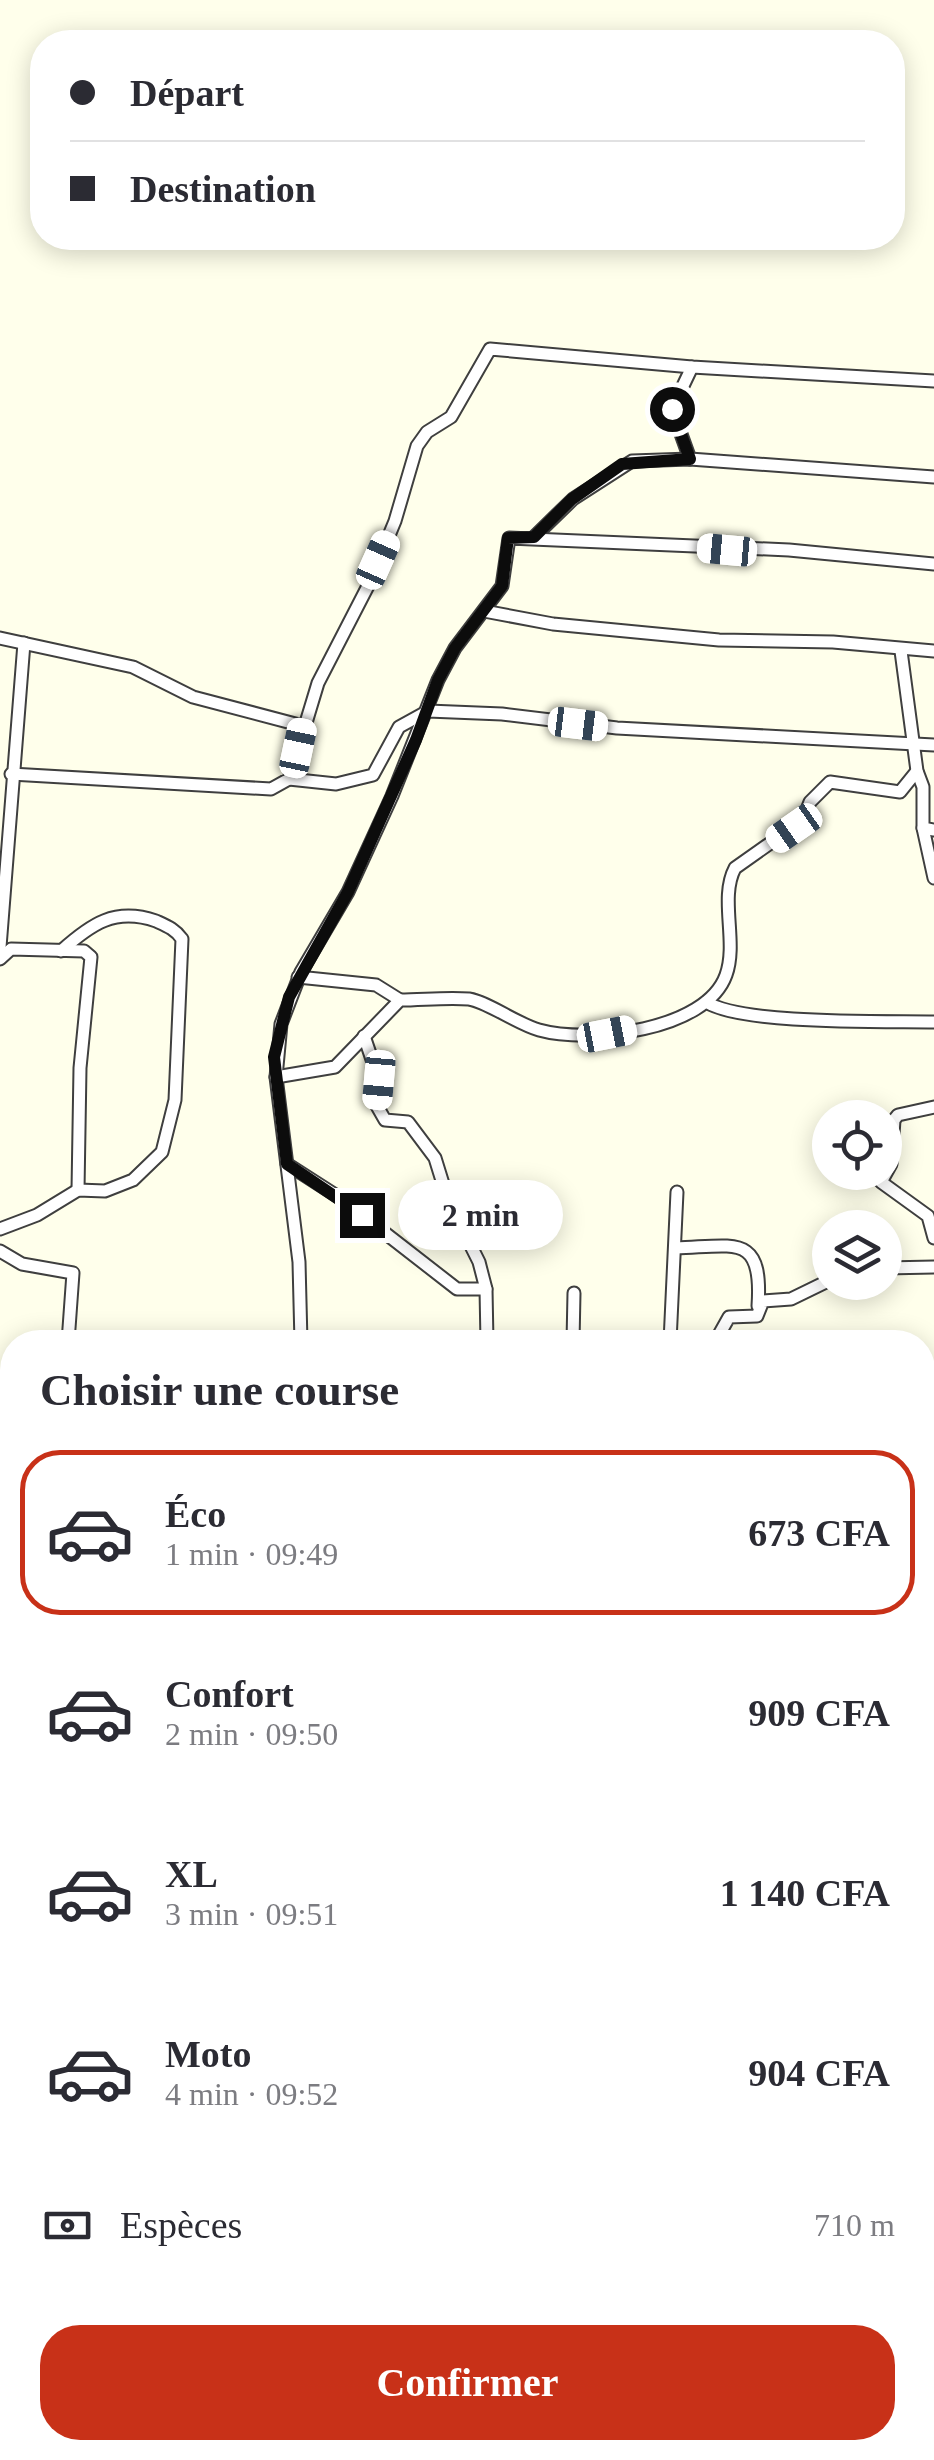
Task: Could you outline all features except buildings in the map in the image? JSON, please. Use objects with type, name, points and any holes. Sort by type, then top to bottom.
[{"type":"street","points":[[289,779],[318,684],[360,604],[395,521],[417,446],[427,432],[451,416],[486,352],[525,349],[692,367],[934,381]]},
{"type":"street","points":[[690,459],[672,409],[692,367]]},
{"type":"street","points":[[534,537],[572,499],[622,464],[690,459],[934,477]]},
{"type":"street","points":[[301,1330],[300,1262],[276,1077],[280,1024],[298,977],[348,892],[438,680],[455,648],[505,577],[508,538],[789,550],[934,564]]},
{"type":"street","points":[[484,611],[599,629],[719,640],[833,642],[934,651]]},
{"type":"street","points":[[0,638],[133,667],[193,697],[303,726]]},
{"type":"street","points":[[0,947],[24,643]]},
{"type":"street","points":[[901,651],[934,878]]},
{"type":"street","points":[[12,774],[271,789],[289,779],[336,784],[373,774],[399,727],[428,711],[502,714],[616,728],[934,744]]},
{"type":"street","points":[[298,977],[376,985],[400,1000],[473,1000],[501,1016],[567,1035],[607,1034],[680,1019],[706,1002],[726,976],[735,868],[802,820],[810,802],[830,782],[900,792],[917,771]]},
{"type":"street","points":[[0,1229],[37,1215],[78,1190],[106,1191],[134,1180],[162,1152],[175,1100],[184,944],[175,929],[126,913],[90,924],[62,951]]},
{"type":"street","points":[[0,959],[12,949],[84,951],[92,958],[80,1068],[78,1190]]},
{"type":"street","points":[[276,1077],[324,1072],[400,1000]]},
{"type":"street","points":[[706,1002],[729,1011],[840,1021],[934,1022]]},
{"type":"street","points":[[364,1036],[379,1080],[377,1106],[384,1120],[408,1122],[435,1158],[486,1289],[488,1330]]},
{"type":"street","points":[[934,1107],[898,1115],[894,1120],[891,1164],[881,1182],[928,1216],[934,1238]]},
{"type":"street","points":[[287,1164],[340,1198],[457,1289],[486,1289]]},
{"type":"street","points":[[671,1330],[677,1192]]},
{"type":"street","points":[[676,1248],[742,1246],[753,1252],[760,1275],[757,1316]]},
{"type":"street","points":[[0,1250],[22,1264],[73,1273],[69,1330]]},
{"type":"street","points":[[902,1268],[934,1267]]},
{"type":"street","points":[[757,1316],[763,1301],[791,1299],[812,1289]]},
{"type":"street","points":[[573,1330],[574,1293]]},
{"type":"street","points":[[724,1330],[728,1318],[757,1316]]},
{"type":"route","points":[[362,1215],[287,1164],[274,1057],[289,997],[312,949],[348,892],[416,740],[438,680],[455,648],[502,586],[508,538],[534,537],[572,499],[622,464],[690,459],[672,409]]}]
